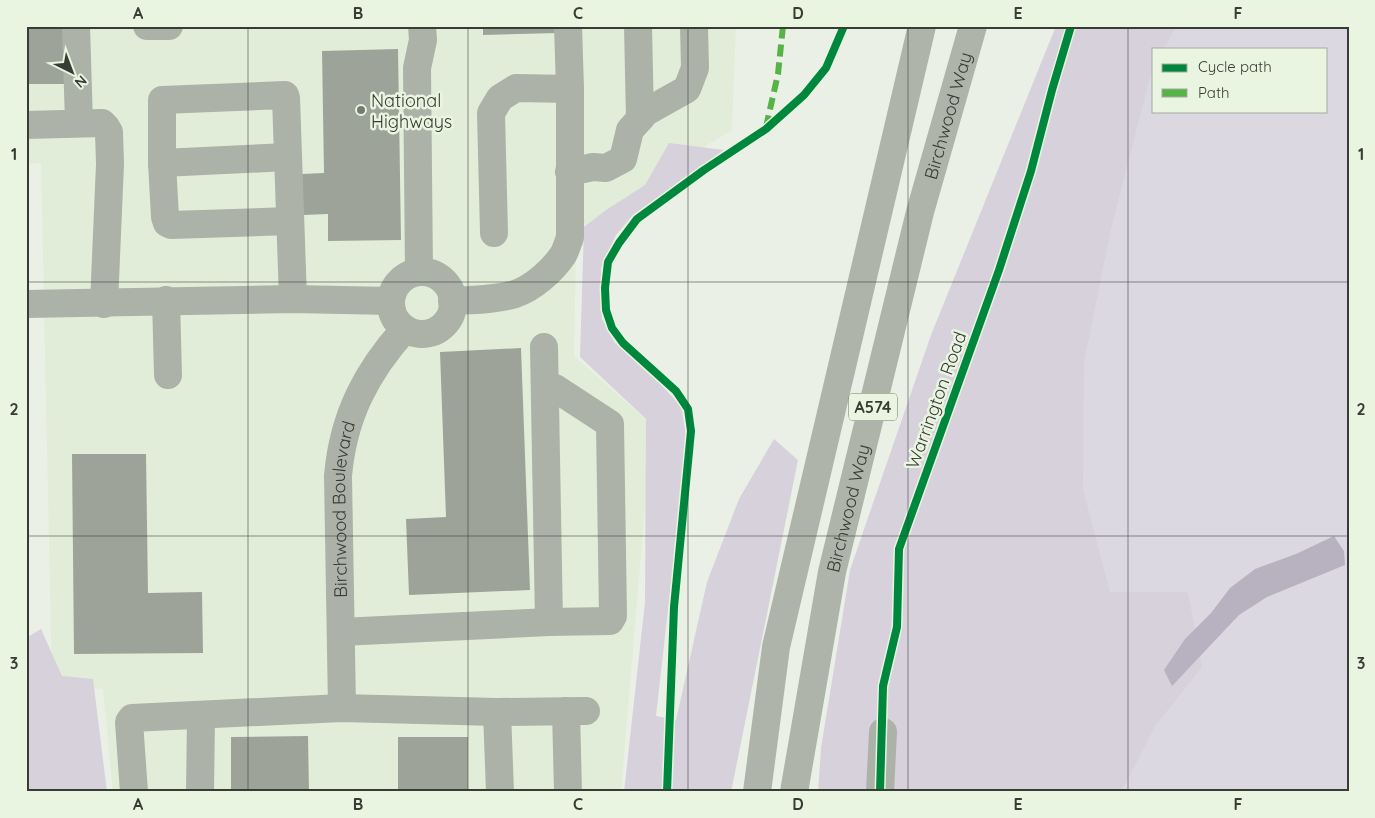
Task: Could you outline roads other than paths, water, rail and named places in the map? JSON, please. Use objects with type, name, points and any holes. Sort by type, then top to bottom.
[{"type":"main road","name":"A574","points":[[758,792],[776,647],[922,26]]},
{"type":"main road","name":"Birchwood Way","points":[[794,792],[832,572],[920,212],[972,26]]},
{"type":"street","points":[[76,26],[79,124]]},
{"type":"street","points":[[147,26],[169,26]]},
{"type":"street","points":[[420,272],[417,68],[423,40],[422,26]]},
{"type":"street","points":[[452,301],[495,298],[516,294],[535,284],[551,270],[563,254],[570,237],[568,26]]},
{"type":"street","points":[[638,26],[640,119]]},
{"type":"street","points":[[569,172],[593,167],[606,168],[623,159],[630,130],[646,112],[687,89],[695,68],[694,26]]},
{"type":"street","points":[[494,232],[491,113],[500,98],[516,88],[570,89]]},
{"type":"street","points":[[290,222],[171,225],[167,223],[164,217],[161,102],[164,99],[285,96],[288,157],[293,299]]},
{"type":"street","points":[[26,125],[102,123],[109,132],[110,164],[104,304]]},
{"type":"street","points":[[162,163],[288,157]]},
{"type":"street","points":[[428,273],[442,280],[448,286],[452,309],[449,318],[436,331],[419,334],[405,330],[394,318],[391,301],[393,290],[411,274],[428,273]]},
{"type":"street","points":[[26,304],[104,304],[166,300],[293,299],[391,301]]},
{"type":"street","points":[[166,300],[168,375]]},
{"type":"street","name":"Birchwood Boulevard","points":[[342,708],[338,476],[340,456],[345,434],[360,391],[385,351],[405,330]]},
{"type":"street","points":[[544,347],[549,622]]},
{"type":"street","points":[[341,632],[610,621],[613,616],[611,426],[608,421],[555,388],[545,392]]},
{"type":"street","points":[[134,792],[129,722],[132,718],[342,708],[497,712],[576,711],[568,792]]},
{"type":"street","points":[[497,712],[500,792]]},
{"type":"street","points":[[200,792],[201,715]]},
{"type":"street","points":[[880,792],[883,732]]},
{"type":"place","name":"National Highways","points":[[361,110]]}]
